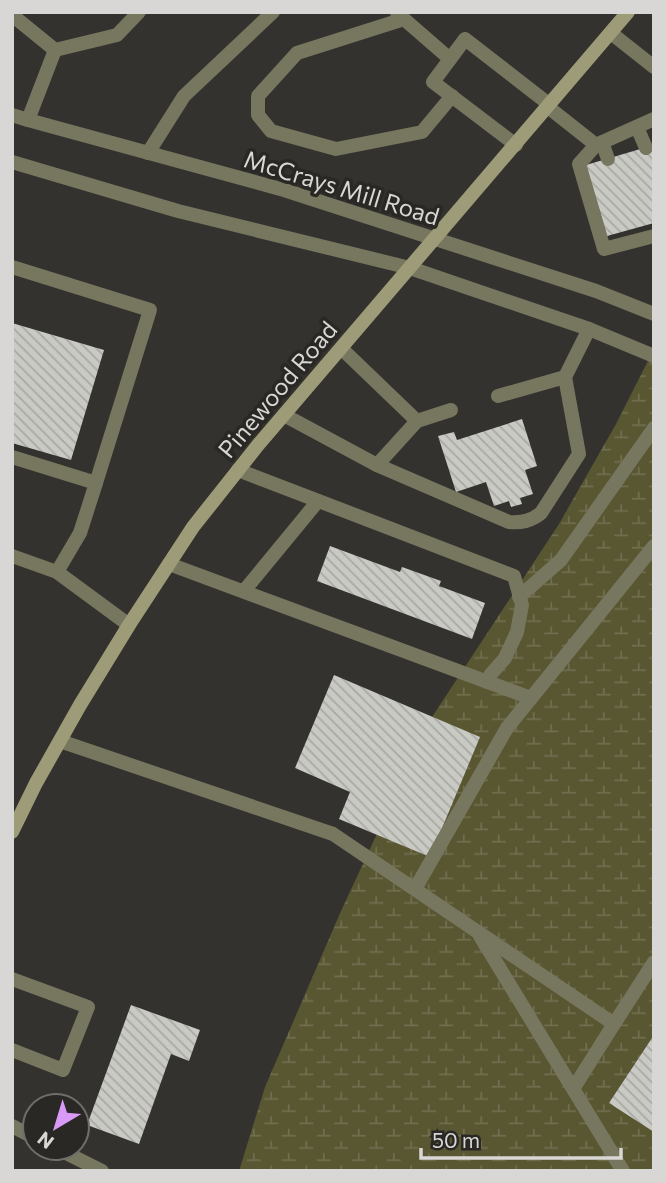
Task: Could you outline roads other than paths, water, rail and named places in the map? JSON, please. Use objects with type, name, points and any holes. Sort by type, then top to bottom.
[{"type":"main road","name":"Pinewood Road","points":[[12,832],[36,783],[128,625],[193,527],[284,415],[628,12]]},
{"type":"street","points":[[55,50],[117,35],[139,12]]},
{"type":"street","points":[[148,153],[184,96],[273,12]]},
{"type":"street","points":[[12,15],[55,50]]},
{"type":"street","points":[[450,59],[400,16],[297,52],[258,96],[258,115],[271,131],[336,149],[422,132],[452,96]]},
{"type":"street","points":[[611,33],[654,67]]},
{"type":"street","points":[[516,145],[433,82],[465,39],[599,144],[608,159]]},
{"type":"street","points":[[28,120],[55,50]]},
{"type":"street","name":"McCrays Mill Road","points":[[12,115],[284,190],[596,291],[654,314]]},
{"type":"street","points":[[652,238],[630,236],[604,249],[579,164],[599,144],[654,119]]},
{"type":"street","points":[[637,127],[646,148]]},
{"type":"street","points":[[12,162],[178,211],[410,268],[589,329],[654,356]]},
{"type":"street","points":[[12,267],[150,310],[80,533],[57,572]]},
{"type":"street","points":[[284,415],[377,466],[509,522],[520,523],[534,519],[541,513],[579,454],[565,377],[589,329]]},
{"type":"street","points":[[342,349],[417,421]]},
{"type":"street","points":[[498,396],[565,377]]},
{"type":"street","points":[[377,466],[417,421],[451,410]]},
{"type":"street","points":[[519,597],[561,560],[654,428]]},
{"type":"street","points":[[12,457],[96,483]]},
{"type":"street","points":[[238,470],[513,576],[522,606],[517,632],[505,658],[487,682]]},
{"type":"street","points":[[243,591],[318,501]]},
{"type":"street","points":[[415,889],[507,728],[654,545]]},
{"type":"street","points":[[12,556],[57,572],[128,625]]},
{"type":"street","points":[[169,564],[531,698]]},
{"type":"street","points":[[60,741],[333,834],[614,1024]]},
{"type":"street","points":[[477,931],[623,1171]]},
{"type":"street","points":[[573,1089],[654,962]]},
{"type":"street","points":[[12,979],[88,1007],[63,1070],[12,1050]]},
{"type":"street","points":[[84,1162],[102,1171]]}]
